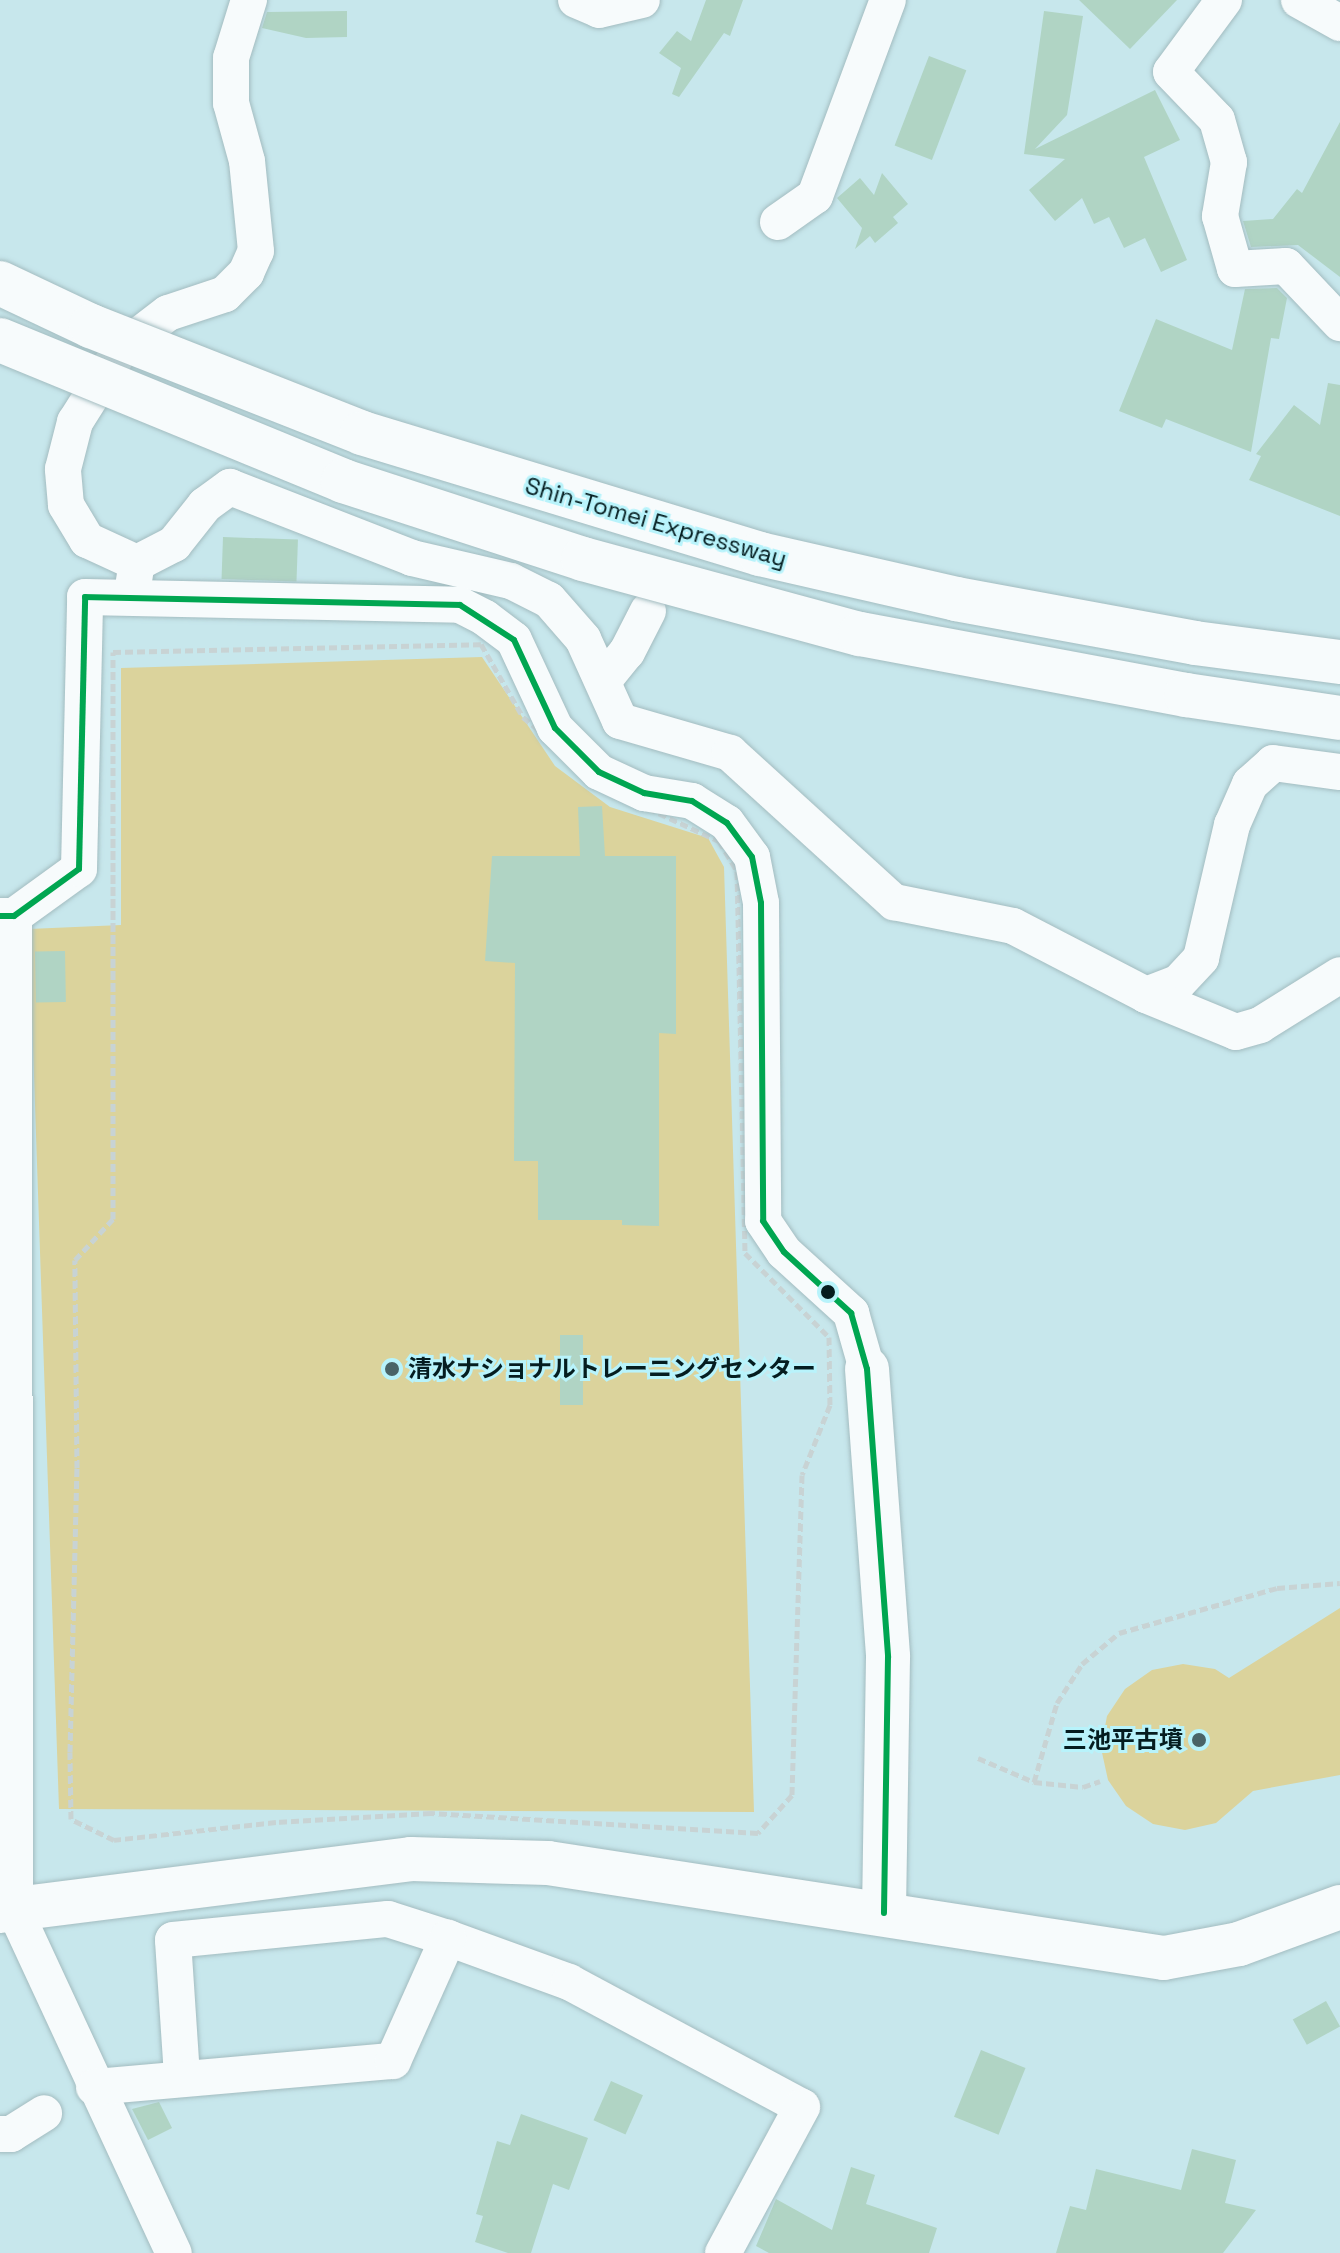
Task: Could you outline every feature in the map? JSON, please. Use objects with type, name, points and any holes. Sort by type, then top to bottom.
[{"type":"main road","name":"Shin-Tomei Expressway","points":[[0,283],[91,326],[362,433],[760,554],[956,599],[1195,643],[1340,662]]},
{"type":"main road","points":[[0,340],[343,481],[583,559],[860,634],[1186,695],[1340,718]]},
{"type":"main road","points":[[867,1369],[888,1657],[884,1913]]},
{"type":"main road","points":[[8,1911],[411,1859],[548,1863],[1164,1958],[1239,1944],[1340,1907]]},
{"type":"street","points":[[249,0],[231,58],[231,103],[247,161],[256,251],[246,273],[225,294],[168,313],[121,349],[75,422],[63,469],[66,505],[87,540],[134,580],[460,605],[514,640],[555,728],[599,772],[644,793],[692,801],[727,823],[752,857],[761,903],[763,1221],[784,1252],[851,1313],[867,1369]]},
{"type":"street","points":[[576,0],[599,10],[642,0]]},
{"type":"street","points":[[778,222],[815,196],[888,0]]},
{"type":"street","points":[[1224,0],[1171,72],[1217,120],[1229,162],[1220,216],[1235,269],[1286,266],[1340,323]]},
{"type":"street","points":[[1299,0],[1340,23]]},
{"type":"street","points":[[174,2253],[8,1911],[7,916],[79,869],[85,597],[134,580],[174,544],[205,505],[230,487],[412,558],[511,581],[549,600],[583,639],[620,721],[730,753],[894,902],[1013,926],[1146,995],[1236,1032],[1260,1025],[1340,975]]},
{"type":"street","points":[[604,680],[627,652],[648,611]]},
{"type":"street","points":[[1146,995],[1178,983],[1201,958],[1232,825],[1250,784],[1273,763],[1340,772]]},
{"type":"street","points":[[182,2076],[173,1940],[388,1919],[448,1938],[569,1982],[802,2107],[723,2253]]},
{"type":"street","points":[[94,2087],[182,2076],[393,2061],[448,1938]]},
{"type":"street","points":[[0,2134],[11,2134],[44,2113]]},
{"type":"path","points":[[481,644],[523,717],[557,746],[615,793],[719,841],[737,871],[745,1253],[829,1337],[830,1405],[802,1475],[792,1795],[758,1833],[431,1813],[114,1840],[71,1819],[75,1260],[113,1219],[113,652],[481,644]]},
{"type":"path","points":[[1034,1782],[1057,1703],[1082,1664],[1119,1633],[1277,1588],[1340,1583]]},
{"type":"path","points":[[978,1758],[1034,1782],[1083,1787],[1100,1781]]},
{"type":"shaded area","name":"清水ナショナルトレーニングセンター","points":[[482,657],[555,766],[610,807],[708,838],[724,867],[754,1812],[59,1809],[29,929],[121,925],[121,668]]},
{"type":"shaded area","points":[[1340,1608],[1340,1775],[1253,1791],[1216,1823],[1185,1830],[1153,1824],[1126,1806],[1108,1780],[1101,1748],[1107,1716],[1125,1689],[1152,1670],[1183,1664],[1215,1669],[1229,1678]]},
{"type":"building","points":[[706,0],[743,0],[730,36],[724,33],[679,97],[672,94],[681,68],[659,53],[677,31],[691,41]]},
{"type":"building","points":[[1079,0],[1177,0],[1130,49]]},
{"type":"building","points":[[347,11],[347,37],[306,38],[262,28],[267,12]]},
{"type":"building","points":[[1044,11],[1083,16],[1067,115],[1035,149],[1155,90],[1180,140],[1144,157],[1187,260],[1161,272],[1145,238],[1124,248],[1109,217],[1094,224],[1082,198],[1055,221],[1029,190],[1065,159],[1024,154]]},
{"type":"building","points":[[929,56],[966,70],[932,160],[895,146]]},
{"type":"building","points":[[1340,122],[1340,277],[1298,245],[1251,247],[1243,221],[1273,219],[1297,189],[1302,193]]},
{"type":"building","points":[[882,173],[908,204],[893,217],[898,223],[875,243],[870,236],[855,249],[862,228],[837,198],[860,178],[874,195]]},
{"type":"building","points":[[1277,288],[1287,298],[1279,339],[1271,338],[1251,452],[1166,419],[1162,428],[1119,411],[1156,319],[1232,350],[1245,289]]},
{"type":"building","points":[[1328,383],[1340,385],[1340,516],[1249,480],[1261,456],[1256,454],[1294,405],[1320,425]]},
{"type":"building","points":[[223,537],[298,540],[296,582],[222,579]]},
{"type":"building","points":[[602,806],[605,856],[676,856],[676,1034],[659,1033],[659,1226],[622,1225],[622,1220],[538,1220],[538,1161],[514,1161],[515,963],[485,961],[492,856],[580,856],[578,807]]},
{"type":"building","points":[[65,951],[66,1002],[36,1003],[35,952]]},
{"type":"building","points":[[560,1335],[583,1335],[583,1405],[560,1405]]},
{"type":"building","points":[[1326,2001],[1340,2026],[1307,2045],[1293,2019]]},
{"type":"building","points":[[981,2050],[1026,2068],[999,2135],[954,2117]]},
{"type":"building","points":[[611,2081],[643,2095],[625,2135],[594,2120]]},
{"type":"building","points":[[159,2102],[172,2128],[148,2140],[132,2109]]},
{"type":"building","points":[[521,2114],[588,2138],[569,2190],[553,2184],[531,2253],[508,2253],[475,2242],[483,2216],[476,2214],[497,2141],[510,2145]]},
{"type":"building","points":[[1192,2149],[1236,2160],[1225,2203],[1256,2210],[1223,2253],[1056,2253],[1070,2206],[1086,2210],[1096,2169],[1181,2190]]},
{"type":"building","points":[[851,2167],[875,2175],[866,2204],[937,2228],[929,2253],[769,2253],[756,2246],[776,2199],[832,2230]]},
{"type":"transit line","points":[[0,916],[14,916],[79,869],[85,597],[460,605],[514,640],[555,728],[599,772],[644,793],[692,801],[727,823],[752,857],[761,903],[763,1221],[784,1252],[851,1313],[867,1369],[888,1657],[884,1913]]},
{"type":"place","name":"清水ナショナルトレーニングセンター","points":[[392,1369]]},
{"type":"place","name":"三池平古墳","points":[[1199,1740]]}]
